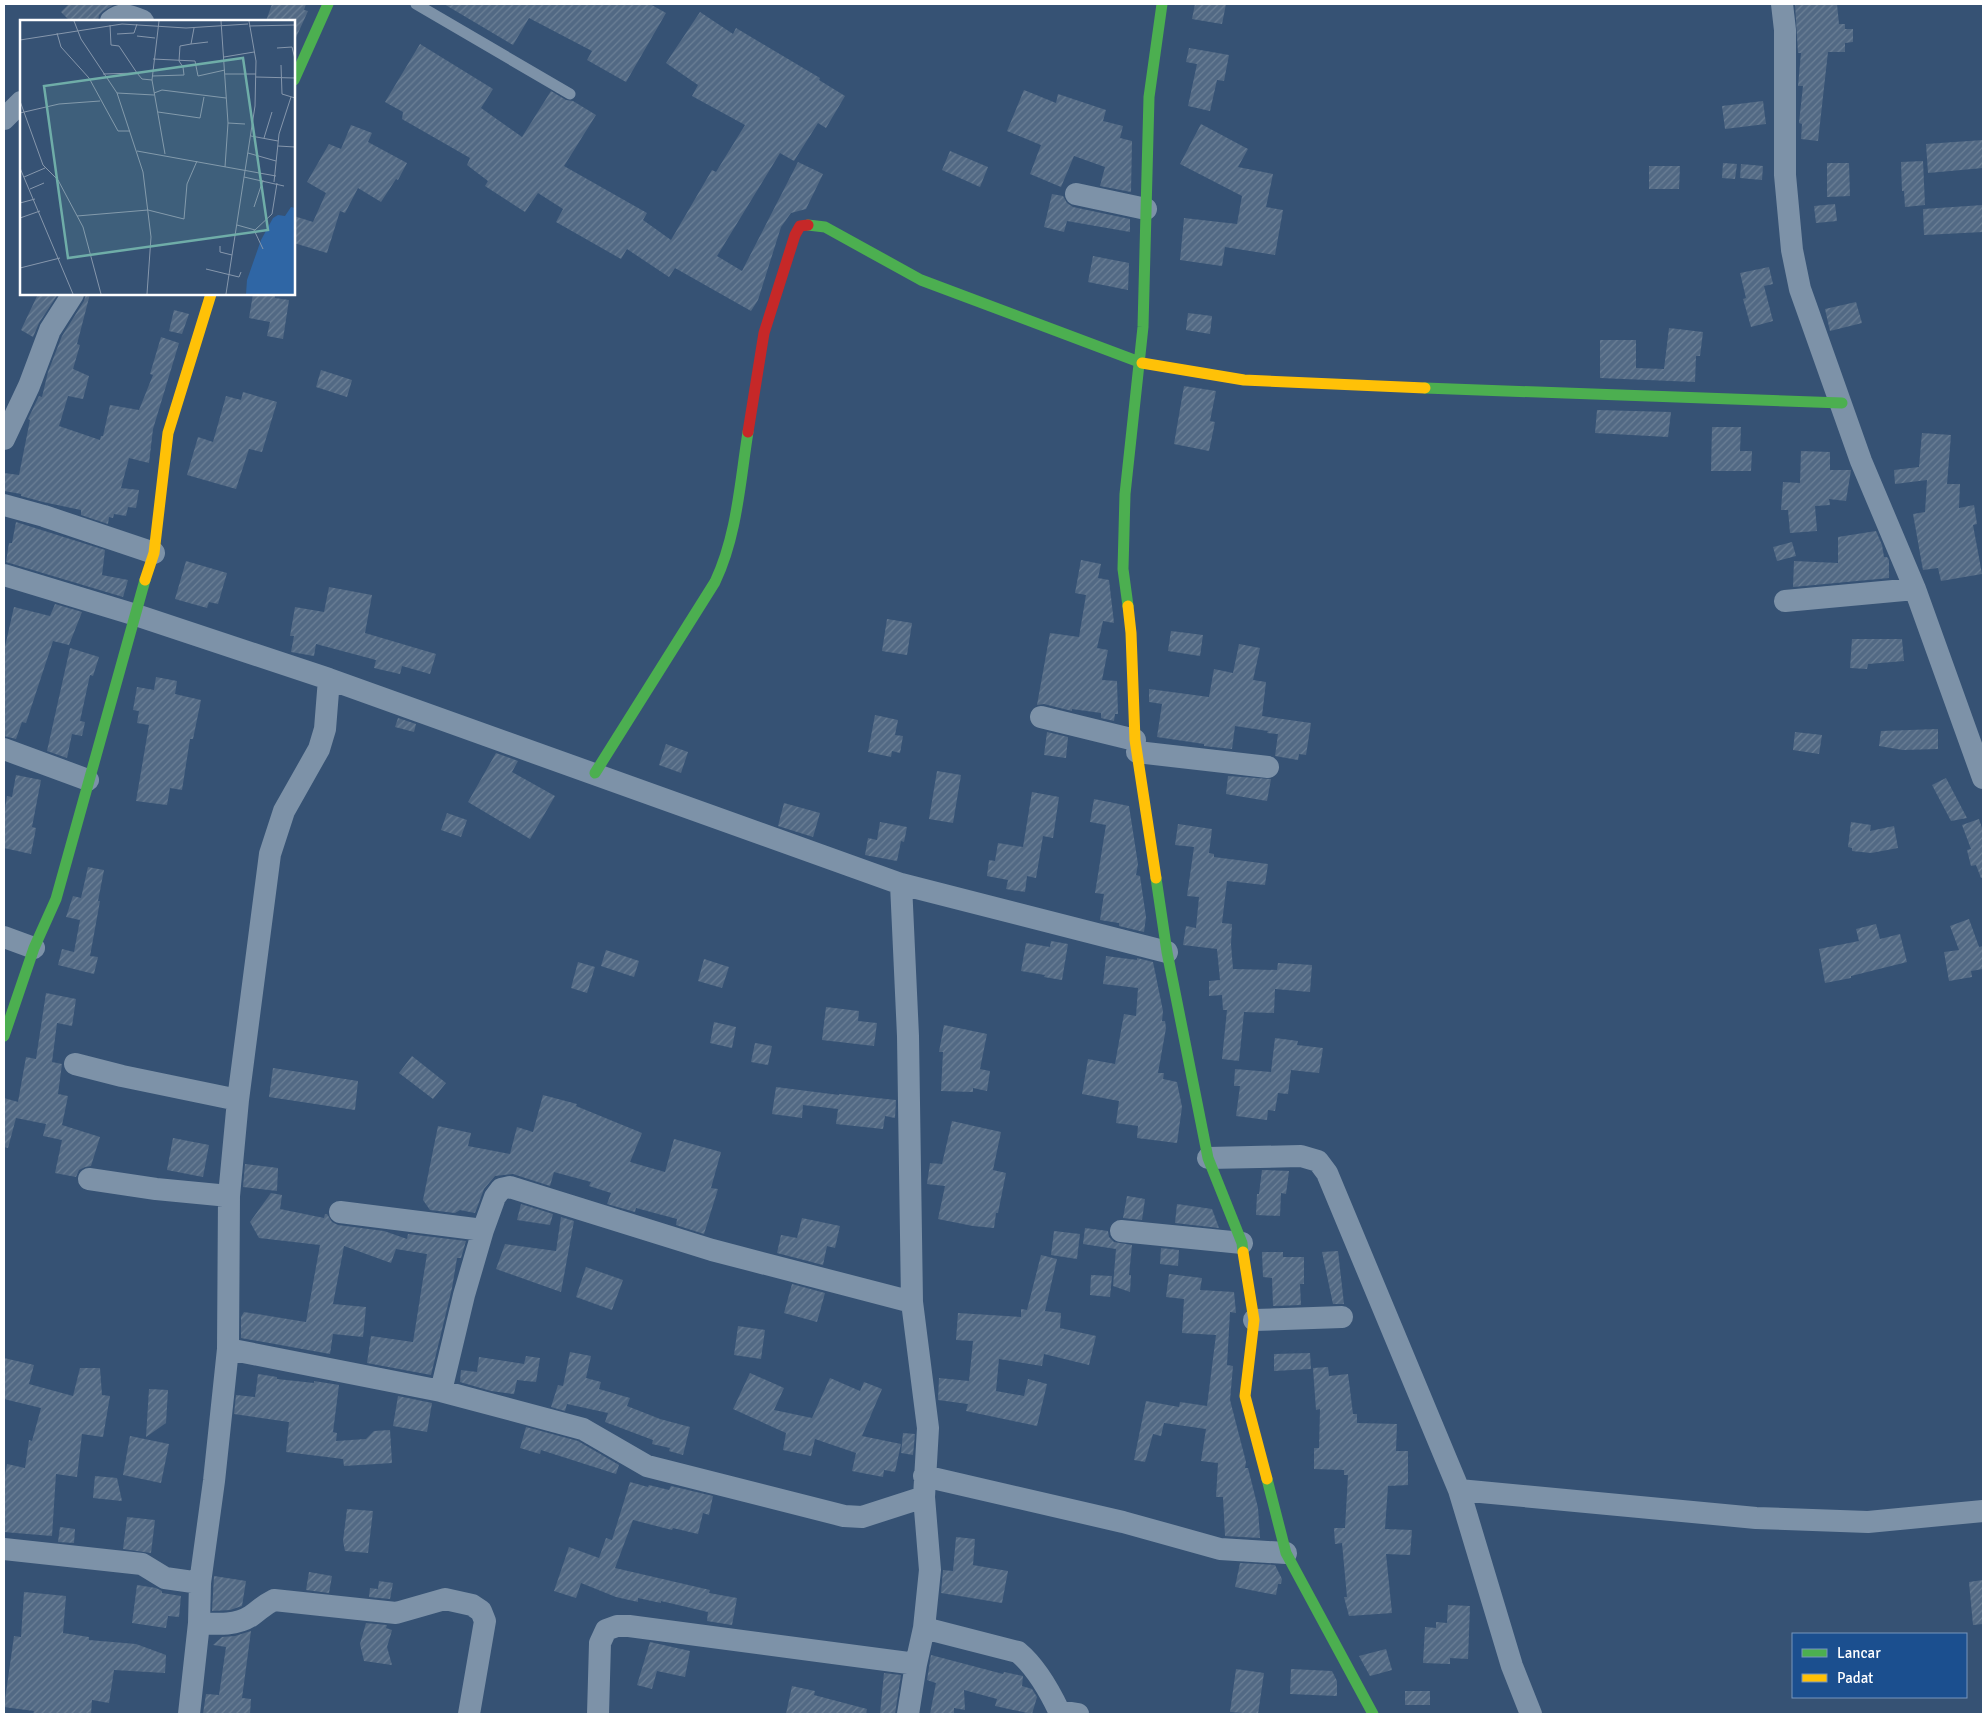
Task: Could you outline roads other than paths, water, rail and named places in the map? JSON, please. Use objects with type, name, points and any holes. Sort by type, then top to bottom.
[{"type":"street","points":[[295,78],[328,4]]},
{"type":"street","points":[[1162,4],[1148,97],[1143,327],[1125,494],[1123,569],[1130,633],[1136,746],[1167,952],[1208,1158],[1242,1243],[1254,1320],[1245,1396],[1286,1553],[1373,1714]]},
{"type":"street","points":[[1782,4],[1785,30],[1785,176],[1792,250],[1800,288],[1862,462],[1915,589],[1983,778]]},
{"type":"street","points":[[4,119],[20,103]]},
{"type":"street","points":[[1076,194],[1146,209]]},
{"type":"street","points":[[595,773],[715,582],[725,561],[731,539],[764,333],[795,235],[800,226],[813,224],[825,227],[921,280],[1140,363],[1244,380],[1842,403]]},
{"type":"street","points":[[4,439],[29,386],[50,330],[72,295]]},
{"type":"street","points":[[4,1036],[34,948],[56,899],[88,780],[154,554],[168,433],[211,295]]},
{"type":"street","points":[[4,506],[44,516],[154,554]]},
{"type":"street","points":[[4,576],[136,615],[330,679],[901,884],[1167,952]]},
{"type":"street","points":[[1785,600],[1915,589]]},
{"type":"street","points":[[189,1714],[199,1623],[200,1582],[214,1481],[228,1348],[229,1196],[238,1100],[270,854],[284,811],[319,749],[325,729],[330,679]]},
{"type":"street","points":[[1041,717],[1136,746],[1268,767]]},
{"type":"street","points":[[4,749],[88,780]]},
{"type":"street","points":[[901,884],[908,1036],[912,1302],[928,1428],[924,1486],[930,1570],[924,1628],[908,1714]]},
{"type":"street","points":[[4,937],[34,948]]},
{"type":"street","points":[[75,1064],[122,1076],[238,1100]]},
{"type":"street","points":[[1208,1158],[1301,1156],[1318,1161],[1328,1173],[1459,1490],[1512,1666],[1531,1714]]},
{"type":"street","points":[[89,1179],[156,1189],[229,1196]]},
{"type":"street","points":[[441,1390],[482,1230],[495,1197],[501,1189],[510,1187],[712,1250],[912,1302]]},
{"type":"street","points":[[340,1212],[482,1230]]},
{"type":"street","points":[[1121,1231],[1242,1243]]},
{"type":"street","points":[[1254,1320],[1342,1317]]},
{"type":"street","points":[[228,1348],[441,1390],[583,1429],[647,1466],[844,1516],[862,1517],[924,1486],[1123,1522],[1220,1549],[1286,1553]]},
{"type":"street","points":[[1459,1490],[1756,1518],[1868,1522],[1983,1510]]},
{"type":"street","points":[[4,1549],[142,1564],[165,1578],[200,1582]]},
{"type":"street","points":[[199,1623],[232,1624],[251,1617],[262,1606],[274,1600],[396,1614],[445,1599],[472,1605],[481,1611],[485,1621],[468,1714]]},
{"type":"street","points":[[598,1714],[600,1643],[606,1630],[617,1626],[639,1627],[916,1664]]},
{"type":"street","points":[[924,1628],[1018,1652],[1028,1660],[1065,1713]]},
{"type":"lane","points":[[416,4],[570,94]]}]
